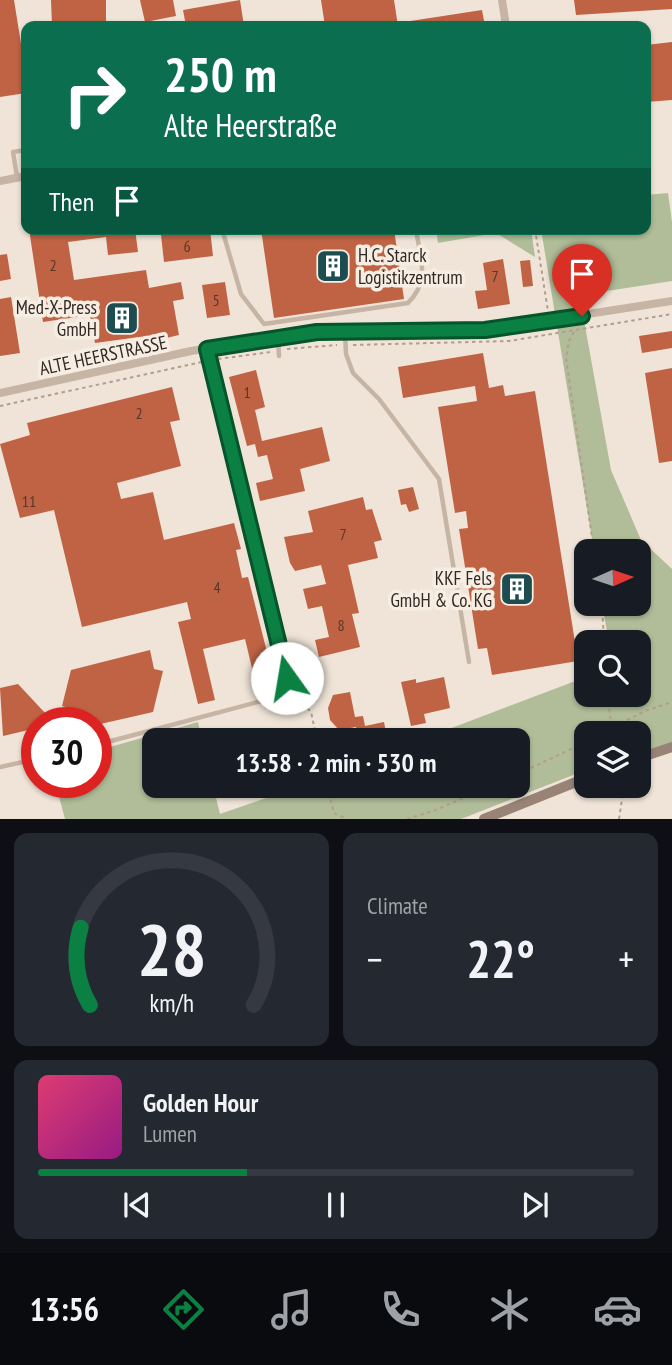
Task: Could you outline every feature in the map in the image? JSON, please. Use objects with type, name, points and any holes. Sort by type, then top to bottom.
[{"type":"street","points":[[502,0],[505,21]]},
{"type":"street","points":[[0,181],[21,177]]},
{"type":"street","name":"ALTE HEERSTRASSE","points":[[0,393],[207,349],[278,337],[345,332],[485,330],[672,301]]},
{"type":"street","points":[[207,349],[289,687],[274,697]]},
{"type":"street","points":[[651,754],[672,747]]},
{"type":"street","points":[[484,819],[574,783]]},
{"type":"lane","points":[[21,151],[13,152],[21,174]]},
{"type":"lane","points":[[224,235],[241,294],[264,324],[408,303],[418,293],[423,280],[416,235]]},
{"type":"lane","points":[[345,332],[353,373],[379,399],[439,479],[469,662]]},
{"type":"lane","points":[[278,337],[279,354]]},
{"type":"lane","points":[[112,742],[274,697]]},
{"type":"lane","points":[[0,767],[21,762]]},
{"type":"path","points":[[536,235],[550,322]]},
{"type":"path","points":[[0,406],[210,360],[346,345],[509,341],[672,314]]},
{"type":"path","points":[[574,331],[566,358],[592,539]]},
{"type":"path","points":[[289,687],[298,702],[311,712],[314,728]]},
{"type":"path","points":[[626,721],[672,702]]},
{"type":"path","points":[[530,768],[574,747]]},
{"type":"path","points":[[330,798],[334,813],[347,819]]},
{"type":"path","points":[[407,819],[464,798]]},
{"type":"path","points":[[619,819],[622,798]]},
{"type":"green space","points":[[668,193],[672,222],[672,281],[580,298],[611,470],[641,539],[592,539],[542,235],[651,235],[651,195]]},
{"type":"green space","points":[[437,235],[484,235],[438,243]]},
{"type":"green space","points":[[499,235],[532,235],[535,257]]},
{"type":"green space","points":[[651,549],[672,569],[672,742],[651,749],[651,721],[574,721],[574,775],[530,792],[530,728],[452,728],[574,682],[574,707],[651,707],[651,630],[607,630],[604,616],[651,616]]},
{"type":"green space","points":[[198,722],[199,728],[177,728]]},
{"type":"green space","points":[[142,738],[142,798],[216,798],[220,814],[266,798],[515,798],[461,819],[65,819],[59,798],[112,798],[112,746]]},
{"type":"building","points":[[0,0],[14,0],[21,44],[21,94],[0,97]]},
{"type":"building","points":[[51,0],[106,0],[106,21],[52,21]]},
{"type":"building","points":[[140,0],[173,0],[176,16],[145,21]]},
{"type":"building","points":[[240,0],[243,21],[185,21],[183,10]]},
{"type":"building","points":[[321,0],[394,0],[397,21],[324,21]]},
{"type":"building","points":[[574,0],[672,0],[672,9],[576,15]]},
{"type":"building","points":[[482,10],[484,21],[410,21]]},
{"type":"building","points":[[672,42],[672,100],[651,102],[651,44]]},
{"type":"building","points":[[30,235],[136,235],[138,252],[108,255],[106,237],[68,242],[74,280],[146,270],[149,288],[181,282],[184,299],[173,301],[179,335],[162,339],[161,334],[95,343],[90,315],[43,322]]},
{"type":"building","points":[[161,235],[211,235],[213,256],[164,262]]},
{"type":"building","name":"H.C. Starck Logistikzentrum","points":[[262,235],[395,235],[404,299],[274,318]]},
{"type":"building","points":[[7,254],[11,279],[0,281],[0,255]]},
{"type":"building","points":[[503,259],[510,304],[478,309],[475,291],[487,290],[483,263]]},
{"type":"building","points":[[530,260],[533,286],[523,287],[520,261]]},
{"type":"building","points":[[225,282],[230,315],[207,318],[202,285]]},
{"type":"building","points":[[11,297],[20,353],[0,356],[0,299]]},
{"type":"building","points":[[672,331],[672,348],[642,353],[639,336]]},
{"type":"building","name":"KKF Fels GmbH & Co. KG","points":[[483,353],[489,388],[503,385],[505,396],[535,391],[574,636],[574,662],[492,675],[487,648],[478,649],[459,529],[468,528],[466,511],[455,513],[438,407],[477,401],[475,386],[403,398],[398,367]]},
{"type":"building","points":[[672,368],[672,461],[659,463],[645,373]]},
{"type":"building","points":[[256,370],[265,407],[255,410],[262,441],[322,427],[330,461],[300,469],[305,491],[260,501],[256,483],[273,479],[267,455],[258,457],[255,444],[247,446],[229,377]]},
{"type":"building","points":[[172,387],[180,420],[170,422],[181,466],[117,483],[121,499],[153,492],[164,540],[234,523],[241,549],[236,550],[242,578],[248,577],[270,664],[252,668],[245,639],[203,649],[215,700],[198,704],[178,622],[191,619],[187,602],[82,627],[54,510],[20,518],[0,444],[30,435],[27,423]]},
{"type":"building","points":[[413,487],[419,509],[409,512],[406,504],[401,505],[398,490]]},
{"type":"building","points":[[363,497],[366,510],[372,509],[382,540],[374,542],[378,558],[348,565],[359,613],[352,614],[360,647],[319,657],[315,640],[329,637],[322,606],[308,609],[303,589],[326,584],[321,565],[295,571],[290,563],[284,537],[313,532],[308,511]]},
{"type":"building","points":[[150,650],[154,669],[163,671],[153,712],[112,721],[112,707],[62,706],[71,670]]},
{"type":"building","points":[[444,677],[450,708],[424,714],[426,723],[411,726],[401,682],[416,679],[416,683]]},
{"type":"building","points":[[18,684],[39,707],[21,707],[21,732],[3,736],[0,688]]},
{"type":"building","points":[[350,692],[355,717],[363,716],[365,726],[384,722],[385,728],[337,728],[330,720],[328,708],[333,695]]},
{"type":"place","name":"H.C. Starck Logistikzentrum","points":[[333,266]]},
{"type":"place","name":"Med-X-Press GmbH","points":[[122,318]]},
{"type":"place","name":"KKF Fels GmbH & Co. KG","points":[[517,589]]},
{"type":"route","points":[[287,678],[207,349],[317,332],[485,330],[582,316]]}]
